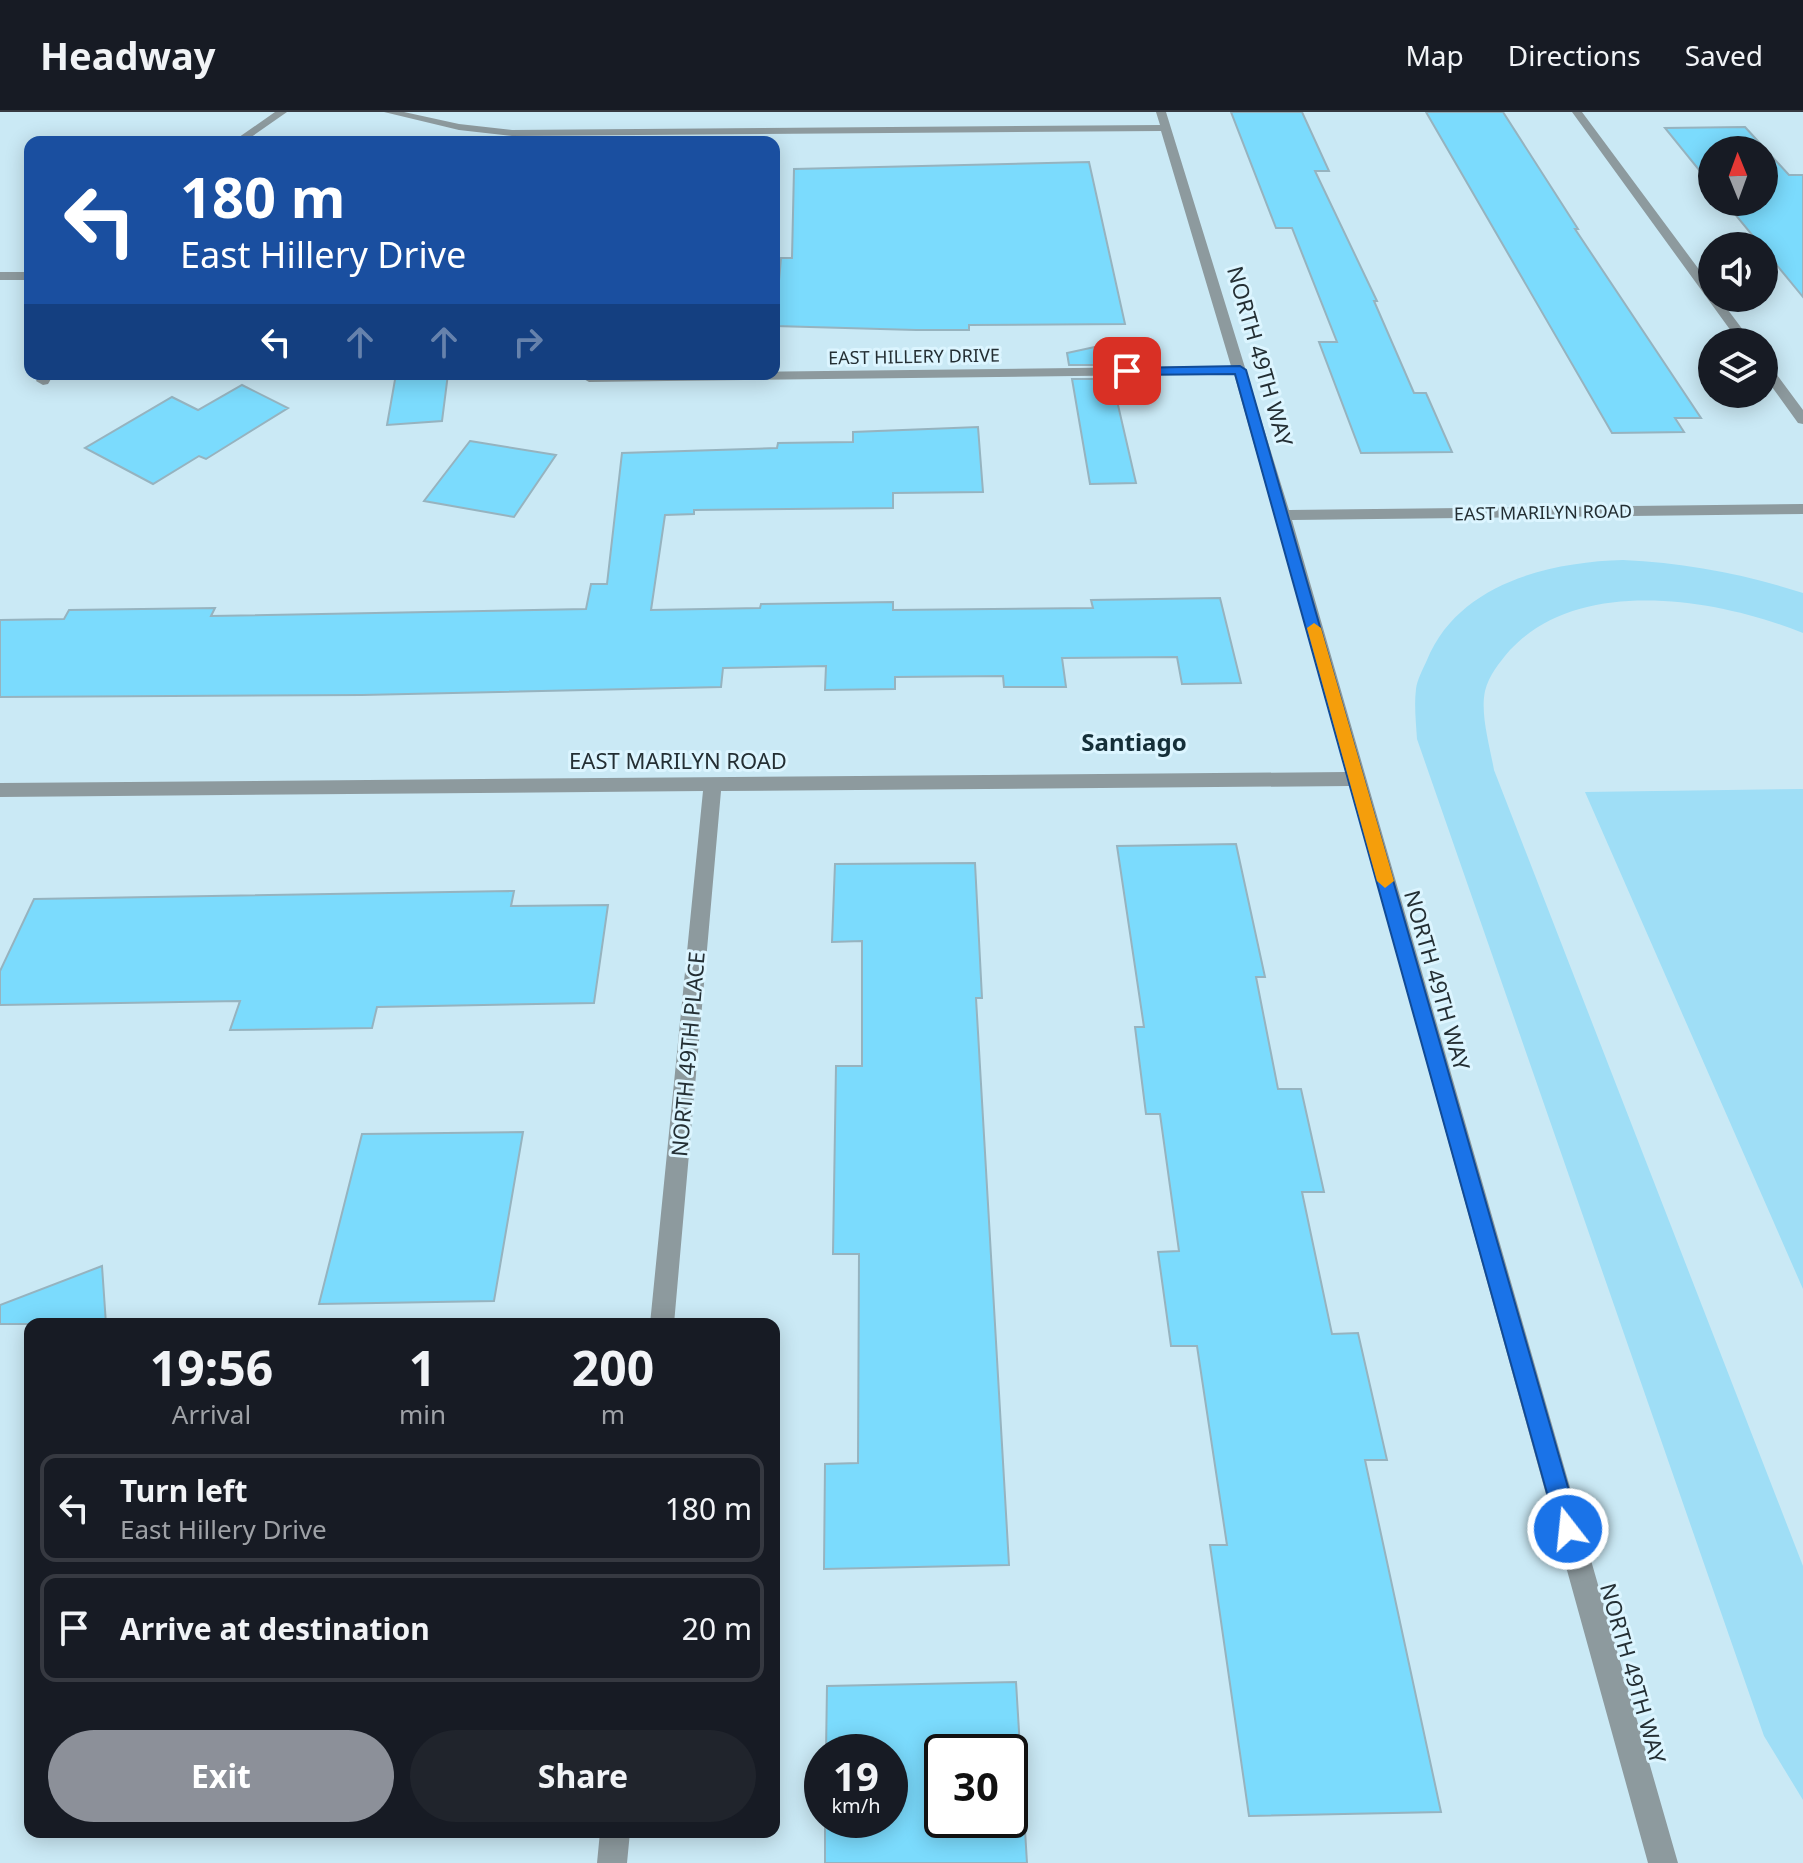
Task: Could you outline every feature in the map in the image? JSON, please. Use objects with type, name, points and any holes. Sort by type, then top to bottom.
[{"type":"street","points":[[246,136],[282,112]]},
{"type":"street","points":[[389,112],[459,127],[512,133],[1163,120]]},
{"type":"street","points":[[1577,112],[1698,277]]},
{"type":"street","name":"NORTH 49TH WAY","points":[[1163,120],[1283,515],[1663,1863]]},
{"type":"street","points":[[0,276],[24,276]]},
{"type":"street","name":"EAST HILLERY DRIVE","points":[[780,376],[1240,370]]},
{"type":"street","points":[[1778,386],[1803,420]]},
{"type":"street","name":"EAST MARILYN ROAD","points":[[1283,515],[1803,509]]},
{"type":"street","name":"EAST MARILYN ROAD","points":[[0,790],[1356,779]]},
{"type":"street","name":"NORTH 49TH PLACE","points":[[663,1318],[713,783]]},
{"type":"street","points":[[612,1863],[614,1838]]},
{"type":"shaded area","points":[[1623,560],[1714,570],[1803,593],[1803,633],[1731,611],[1691,604],[1651,601],[1611,603],[1573,611],[1539,626],[1510,650],[1489,680],[1484,710],[1494,770],[1803,1566],[1803,1800],[1764,1736],[1417,739],[1415,701],[1418,682],[1441,634],[1460,613],[1483,595],[1536,572]]},
{"type":"shaded area","points":[[1803,789],[1803,1289],[1585,792]]},
{"type":"building","points":[[1231,112],[1302,112],[1329,171],[1315,171],[1377,301],[1374,301],[1414,393],[1426,393],[1452,452],[1361,453],[1319,342],[1337,342],[1292,228],[1276,228]]},
{"type":"building","points":[[1426,112],[1503,112],[1578,229],[1575,229],[1701,418],[1675,418],[1684,432],[1612,433]]},
{"type":"building","points":[[1745,127],[1753,136],[1698,136],[1698,169],[1665,128]]},
{"type":"building","points":[[1089,162],[1125,324],[969,325],[969,330],[780,326],[781,258],[792,258],[794,169]]},
{"type":"building","points":[[1778,163],[1789,175],[1803,175],[1803,297],[1778,267],[1778,232],[1750,232],[1736,216],[1778,216]]},
{"type":"building","points":[[1104,345],[1108,365],[1069,365],[1067,353]]},
{"type":"building","points":[[1072,379],[1112,379],[1136,483],[1090,484]]},
{"type":"building","points":[[395,380],[447,380],[442,421],[387,425]]},
{"type":"building","points":[[242,385],[288,408],[206,459],[199,456],[153,484],[85,448],[172,397],[198,410]]},
{"type":"building","points":[[978,427],[983,492],[893,493],[893,508],[694,510],[694,514],[665,515],[651,610],[893,602],[893,610],[1093,608],[1091,600],[1220,598],[1241,683],[1182,684],[1177,657],[1062,658],[1066,687],[1004,687],[1003,676],[895,677],[895,689],[825,690],[826,666],[723,668],[721,687],[362,695],[0,697],[0,620],[64,619],[69,610],[215,608],[211,616],[586,609],[591,584],[607,584],[622,453],[777,448],[778,443],[853,442],[853,432]]},
{"type":"building","points":[[470,441],[556,455],[514,517],[424,501]]},
{"type":"building","points":[[1236,844],[1265,977],[1256,977],[1278,1089],[1301,1089],[1324,1192],[1302,1192],[1332,1334],[1358,1333],[1387,1460],[1365,1460],[1441,1812],[1249,1816],[1210,1545],[1227,1545],[1197,1346],[1171,1346],[1158,1252],[1179,1251],[1160,1114],[1146,1114],[1135,1027],[1144,1027],[1117,846]]},
{"type":"building","points":[[975,863],[982,998],[976,998],[1009,1565],[824,1569],[825,1464],[858,1463],[859,1254],[833,1254],[836,1066],[862,1066],[862,941],[832,942],[835,864]]},
{"type":"building","points":[[514,891],[511,906],[608,905],[594,1003],[377,1007],[372,1028],[230,1030],[240,1001],[0,1005],[0,971],[34,899]]},
{"type":"building","points":[[523,1132],[494,1301],[319,1304],[362,1134]]},
{"type":"building","points":[[102,1266],[106,1318],[24,1318],[24,1324],[0,1324],[0,1305]]},
{"type":"building","points":[[1016,1682],[1019,1734],[924,1734],[924,1838],[1025,1838],[1027,1863],[825,1863],[825,1838],[908,1838],[908,1734],[826,1734],[827,1686]]},
{"type":"slow traffic","points":[[1314,628],[1385,881]]},
{"type":"district","name":"Santiago","points":[[1134,741]]},
{"type":"route","points":[[1127,371],[1240,370],[1568,1529]]}]
